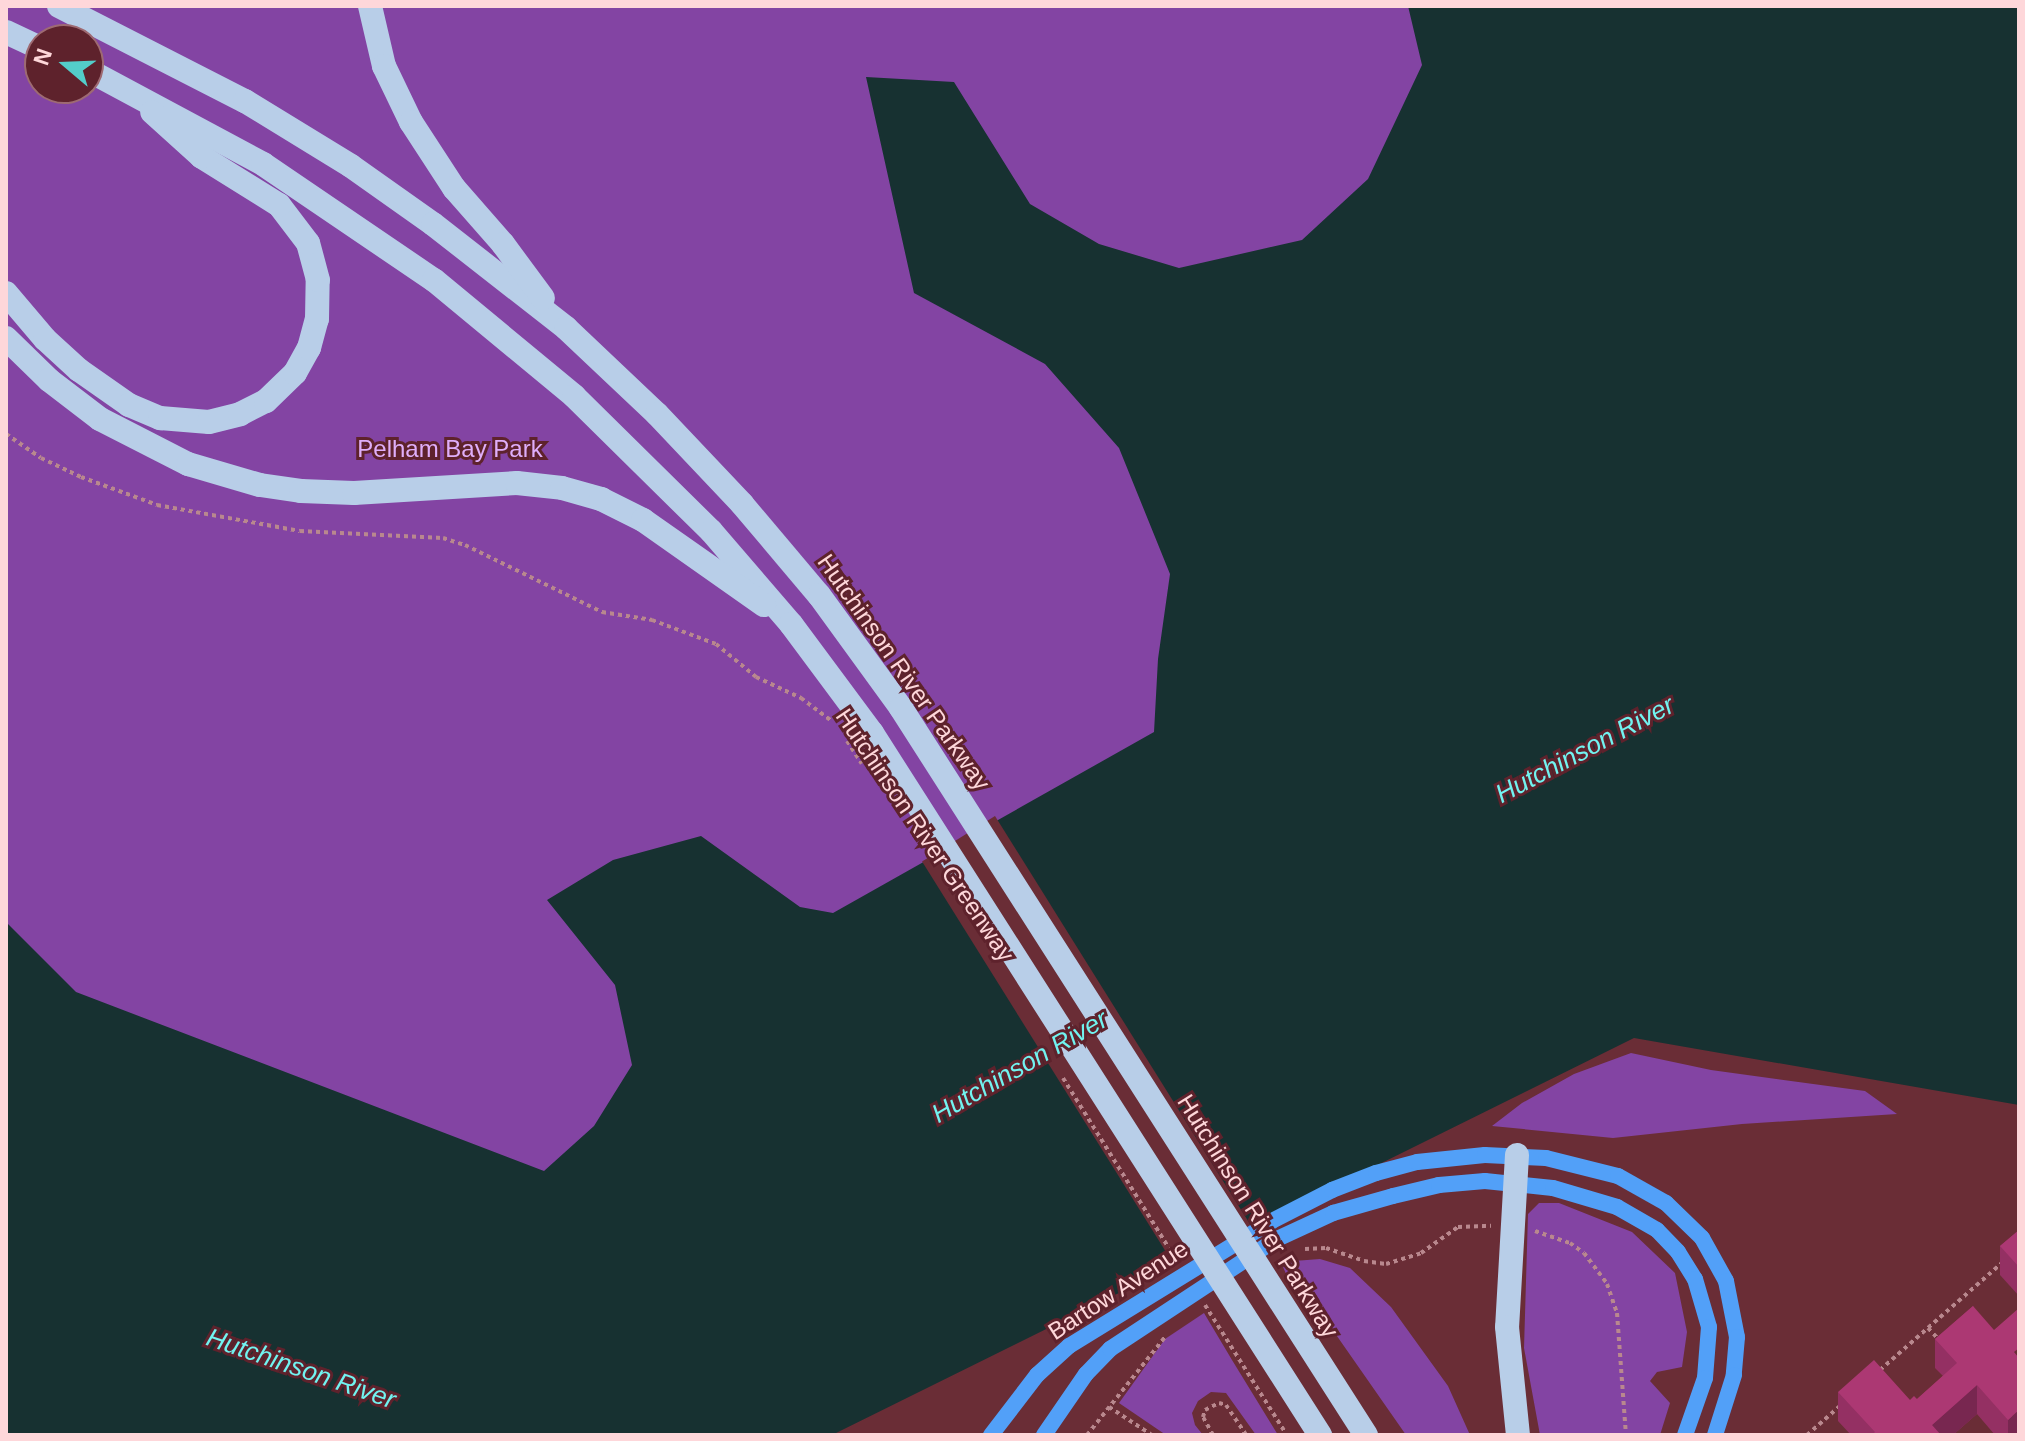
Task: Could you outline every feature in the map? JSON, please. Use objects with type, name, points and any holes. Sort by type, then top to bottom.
[{"type":"highway","name":"Hutchinson River Parkway","points":[[59,6],[196,73],[351,166],[480,259],[566,328],[657,414],[742,504],[873,667],[932,755],[1366,1435]]},
{"type":"highway","points":[[370,6],[384,66],[411,122],[454,188],[503,244],[566,328]]},
{"type":"highway","points":[[104,78],[229,144],[310,193],[478,314],[646,463],[711,531],[791,624],[841,689],[1320,1435]]},
{"type":"highway","points":[[6,293],[45,339],[79,370],[129,405],[160,418],[209,422],[240,414],[276,393],[302,361],[317,319],[319,294],[313,256],[294,221],[268,197],[202,157],[126,89]]},
{"type":"highway","points":[[6,338],[49,380],[100,419],[188,464],[260,485],[301,491],[380,492],[517,483],[577,492],[620,508],[654,527],[791,624]]},
{"type":"highway","points":[[1517,1155],[1507,1327],[1518,1435]]},
{"type":"street","name":"Bartow Avenue","points":[[991,1435],[1037,1375],[1069,1346],[1312,1200],[1376,1173],[1441,1158],[1517,1155],[1582,1165],[1618,1176],[1666,1203],[1702,1238],[1726,1281],[1737,1337],[1734,1375],[1715,1435]]},
{"type":"street","name":"Bartow Avenue","points":[[1044,1435],[1086,1374],[1110,1349],[1294,1229],[1333,1213],[1439,1185],[1485,1181],[1553,1188],[1617,1207],[1657,1230],[1687,1265],[1706,1310],[1709,1344],[1705,1378],[1685,1435]]},
{"type":"path","name":"Hutchinson River Greenway","points":[[6,434],[41,458],[81,477],[157,505],[300,531],[443,538],[465,545],[602,612],[652,620],[716,644],[756,677],[815,706],[839,730]]},
{"type":"path","name":"Hutchinson River Greenway","points":[[845,738],[868,773]]},
{"type":"path","points":[[1055,1066],[1179,1264]]},
{"type":"path","points":[[1294,1252],[1326,1248],[1364,1261],[1386,1264],[1421,1253],[1458,1227],[1511,1228],[1546,1234],[1570,1243],[1584,1253],[1607,1284],[1617,1313],[1626,1435]]},
{"type":"path","points":[[1872,1378],[2011,1254]]},
{"type":"path","points":[[1204,1304],[1287,1435]]},
{"type":"path","points":[[1928,1328],[1944,1345]]},
{"type":"path","points":[[1087,1435],[1169,1331]]},
{"type":"path","points":[[1807,1435],[1849,1397]]},
{"type":"path","points":[[1213,1435],[1203,1417],[1205,1410],[1219,1403],[1226,1405],[1246,1435]]},
{"type":"path","points":[[1109,1407],[1152,1435]]},
{"type":"green space","name":"Pelham Bay Park","points":[[6,6],[2019,6],[2019,412],[430,1244],[6,1158]]},
{"type":"green space","points":[[1631,1053],[1711,1070],[1865,1091],[1897,1114],[1742,1124],[1613,1138],[1492,1126],[1522,1103],[1574,1074]]},
{"type":"green space","points":[[1539,1203],[1559,1203],[1632,1232],[1675,1273],[1687,1332],[1682,1367],[1657,1372],[1650,1381],[1670,1403],[1660,1435],[1540,1435],[1524,1348],[1528,1214]]},
{"type":"green space","points":[[1320,1259],[1350,1268],[1391,1307],[1448,1386],[1470,1435],[1406,1435],[1316,1306],[1287,1276],[1283,1267],[1294,1261]]},
{"type":"green space","points":[[1204,1313],[1278,1435],[1256,1435],[1226,1393],[1211,1392],[1198,1401],[1192,1413],[1195,1425],[1203,1435],[1166,1435],[1119,1403],[1165,1339]]},
{"type":"water","name":"Hutchinson River","points":[[1408,6],[2019,6],[2019,1105],[1634,1038],[832,1435],[6,1435],[6,922],[76,992],[544,1171],[594,1126],[632,1065],[615,985],[547,900],[613,860],[701,836],[800,907],[833,913],[1154,732],[1158,659],[1170,574],[1119,448],[1045,364],[914,293],[866,77],[954,82],[1030,204],[1099,244],[1179,268],[1302,240],[1368,179],[1422,65]]},
{"type":"pier","points":[[995,816],[1254,1231],[1181,1276],[922,862]]},
{"type":"building","points":[[2019,1230],[2019,1267],[2000,1246]]},
{"type":"building","points":[[1973,1306],[1994,1330],[2019,1308],[2019,1348],[2014,1352],[2019,1358],[2019,1410],[2008,1420],[1977,1385],[1932,1425],[1941,1435],[1872,1435],[1875,1432],[1838,1392],[1874,1360],[1910,1400],[1914,1396],[1917,1399],[1957,1363],[1935,1339]]}]
